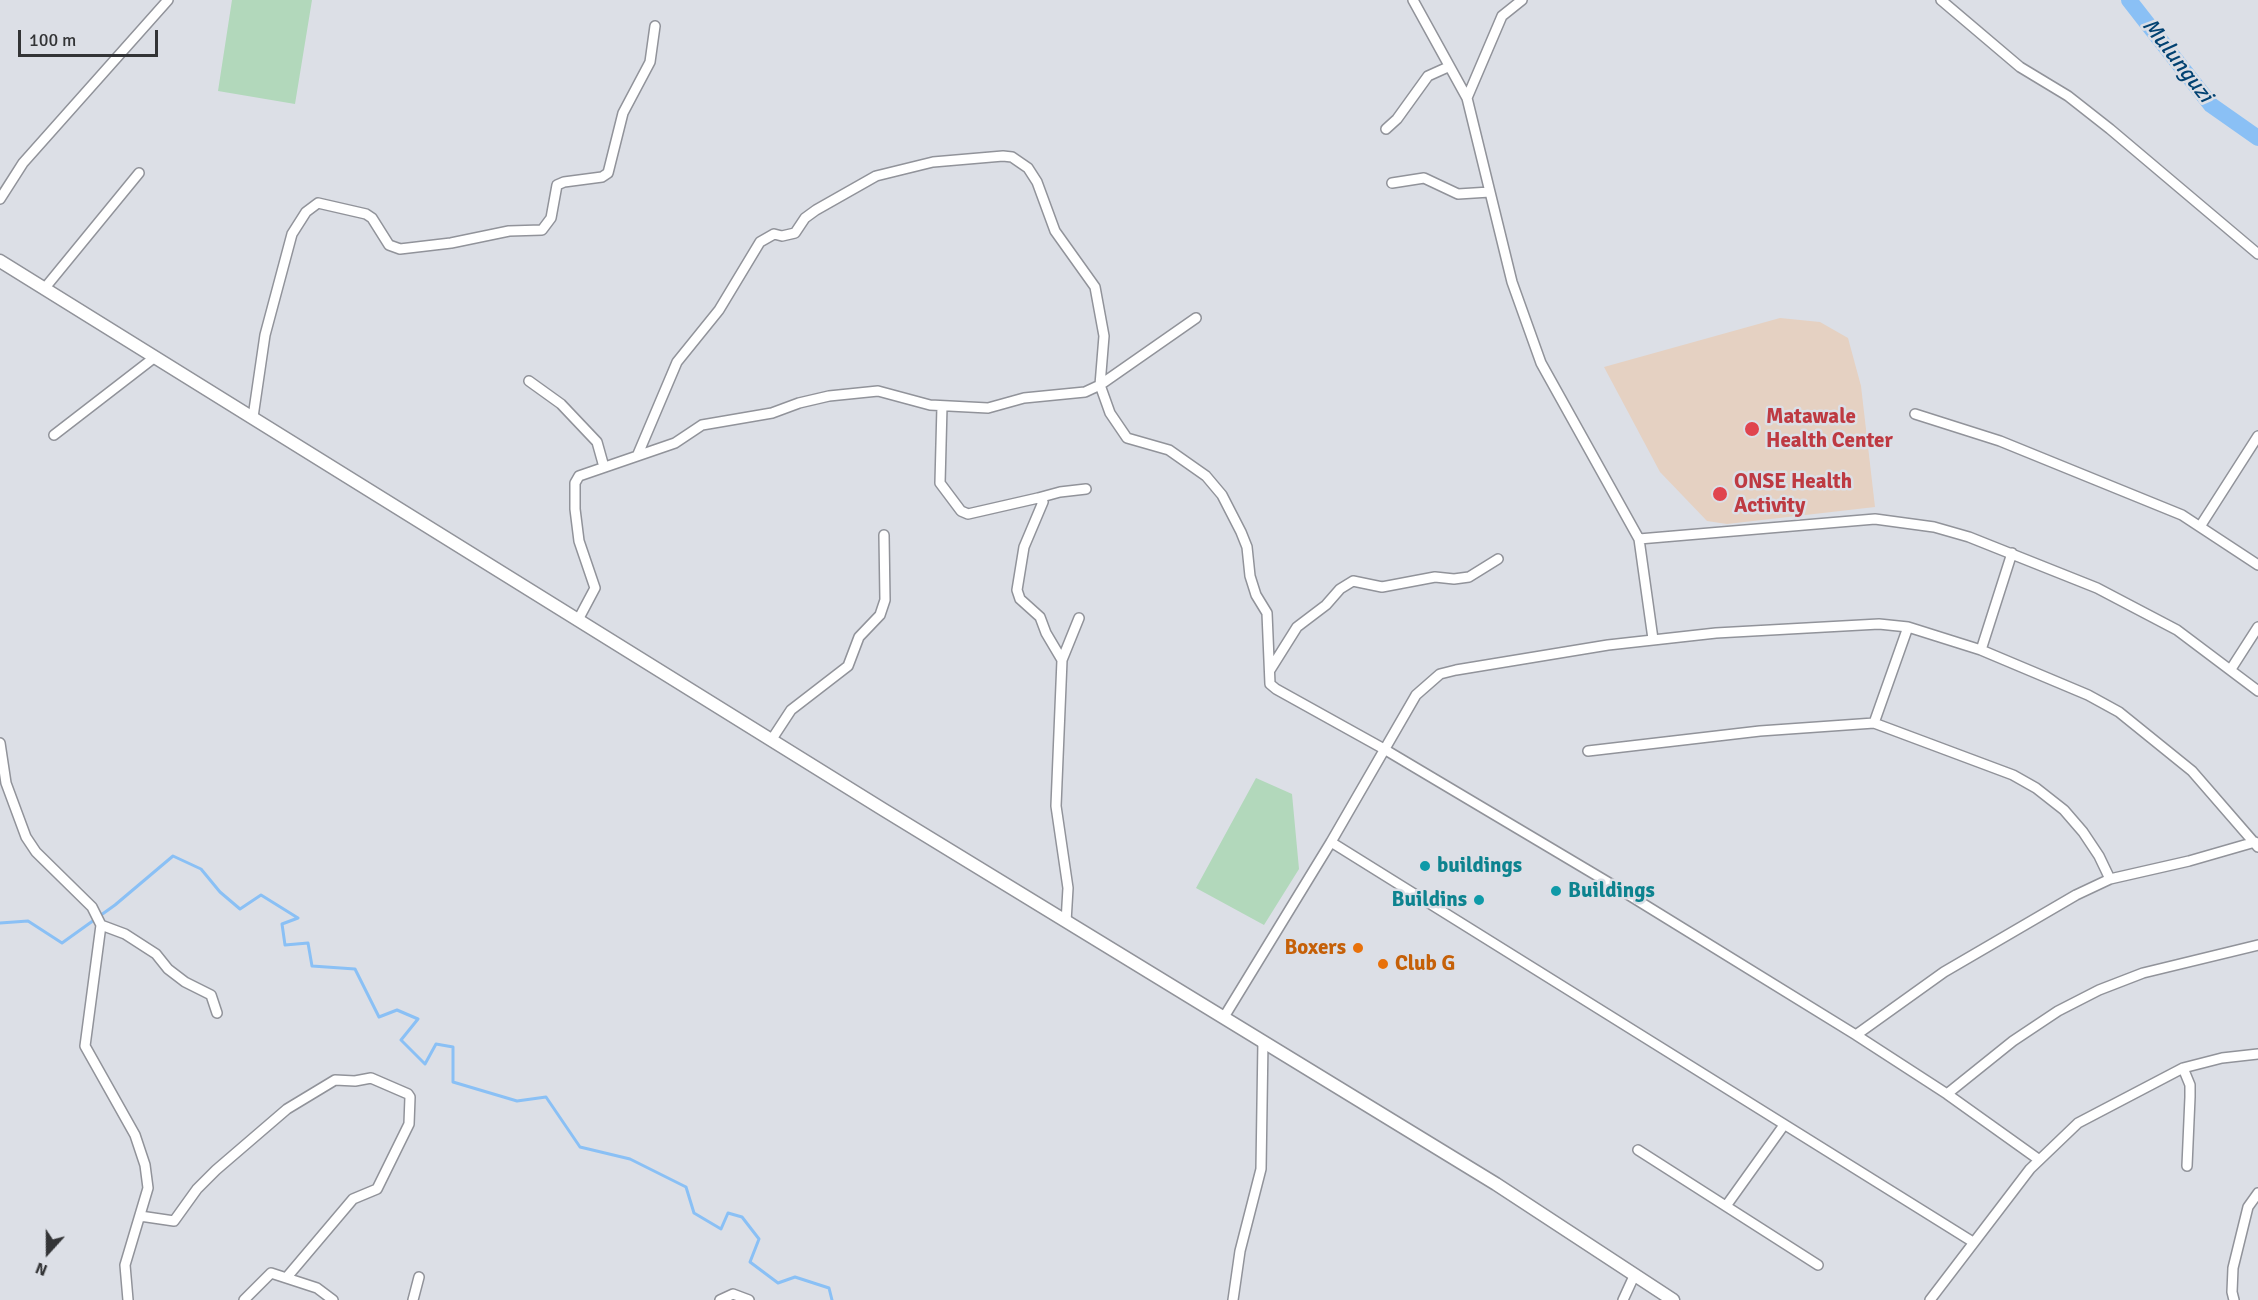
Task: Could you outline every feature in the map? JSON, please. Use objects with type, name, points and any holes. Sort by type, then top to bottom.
[{"type":"main road","points":[[0,261],[1066,922],[1512,1195],[1673,1300]]},
{"type":"street","points":[[0,199],[22,163],[168,0]]},
{"type":"street","points":[[1413,0],[1467,98],[1512,282],[1541,363],[1639,539],[1653,639]]},
{"type":"street","points":[[1467,98],[1498,23],[1506,11],[1522,0]]},
{"type":"street","points":[[1941,0],[2019,67],[2068,96],[2110,129],[2258,254]]},
{"type":"street","points":[[253,417],[265,335],[292,234],[313,205],[324,204],[369,216],[389,245],[400,249],[451,243],[502,232],[542,230],[551,218],[556,185],[602,177],[608,173],[622,113],[650,62],[655,26]]},
{"type":"street","points":[[1386,129],[1402,113],[1428,76],[1448,67]]},
{"type":"street","points":[[638,454],[677,362],[719,310],[760,242],[774,234],[782,236],[795,233],[805,218],[816,210],[876,176],[933,162],[1012,157],[1028,168],[1037,182],[1055,231],[1095,287],[1104,336],[1100,385],[1110,413],[1127,438],[1169,450],[1206,476],[1222,495],[1247,547],[1253,586],[1267,613],[1270,684],[1611,884],[1856,1035],[1947,1094],[2038,1159]]},
{"type":"street","points":[[44,289],[139,173]]},
{"type":"street","points":[[1392,183],[1424,178],[1458,194],[1490,192]]},
{"type":"street","points":[[578,620],[595,588],[579,541],[575,483],[579,476],[675,443],[702,425],[772,413],[799,403],[838,395],[878,391],[942,406],[988,408],[1024,398],[1085,392],[1100,385],[1196,318]]},
{"type":"street","points":[[54,435],[155,357]]},
{"type":"street","points":[[529,381],[561,404],[591,435],[600,448],[604,466]]},
{"type":"street","points":[[942,406],[940,483],[961,511],[968,514],[1060,492],[1086,489]]},
{"type":"street","points":[[1915,414],[2000,441],[2201,525],[2258,565]]},
{"type":"street","points":[[2201,525],[2258,436]]},
{"type":"street","points":[[1038,498],[1043,505],[1024,547],[1017,590],[1020,599],[1040,617],[1046,633],[1062,660]]},
{"type":"street","points":[[1639,539],[1788,524],[1875,519],[1934,527],[2012,553],[2097,588],[2154,616],[2231,669],[2258,691]]},
{"type":"street","points":[[772,739],[790,710],[837,677],[848,666],[860,637],[880,615],[885,600],[884,535]]},
{"type":"street","points":[[1982,650],[2012,553]]},
{"type":"street","points":[[1269,672],[1297,627],[1326,605],[1340,589],[1353,581],[1382,587],[1435,577],[1469,577],[1498,559]]},
{"type":"street","points":[[1066,922],[1068,888],[1056,806],[1062,660],[1079,618]]},
{"type":"street","points":[[1224,1017],[1331,842],[1416,695],[1440,674],[1653,639],[1799,627],[1880,624],[1908,627],[1982,650],[2088,695],[2119,712],[2192,771],[2256,844],[2110,879],[2013,930],[1944,972],[1856,1035]]},
{"type":"street","points":[[1875,723],[1908,627]]},
{"type":"street","points":[[2231,669],[2258,627]]},
{"type":"street","points":[[1588,751],[1760,731],[1875,723],[2013,775],[2036,788],[2064,810],[2083,832],[2099,856],[2110,879]]},
{"type":"street","points":[[0,743],[8,792],[26,837],[36,852],[92,907],[101,925],[85,1046],[93,1064],[129,1121],[140,1148],[148,1188],[125,1265],[128,1300]]},
{"type":"street","points":[[1331,842],[1973,1242]]},
{"type":"street","points":[[101,925],[125,934],[156,954],[168,969],[185,982],[211,995],[217,1014]]},
{"type":"street","points":[[1947,1094],[2022,1035],[2058,1011],[2099,990],[2143,973],[2258,945]]},
{"type":"street","points":[[1233,1300],[1240,1251],[1261,1169],[1263,1041]]},
{"type":"street","points":[[1929,1300],[2038,1159],[2078,1123],[2183,1068],[2222,1058],[2258,1054]]},
{"type":"street","points":[[2183,1068],[2190,1085],[2187,1166]]},
{"type":"street","points":[[140,1216],[174,1221],[197,1189],[216,1170],[287,1109],[335,1080],[359,1081],[371,1078],[408,1094],[410,1097],[409,1124],[377,1189],[353,1199],[287,1277]]},
{"type":"street","points":[[1726,1206],[1784,1125]]},
{"type":"street","points":[[1638,1150],[1818,1264]]},
{"type":"street","points":[[2234,1300],[2233,1268],[2248,1207],[2258,1193]]},
{"type":"street","points":[[244,1300],[271,1274],[317,1288],[331,1299]]},
{"type":"street","points":[[1623,1300],[1634,1276]]},
{"type":"street","points":[[413,1300],[419,1277]]},
{"type":"street","points":[[720,1300],[733,1294],[749,1300]]},
{"type":"shaded area","name":"Matawale Health Center","points":[[1780,318],[1820,322],[1848,338],[1861,386],[1875,507],[1727,524],[1707,521],[1660,472],[1604,367]]},
{"type":"green space","points":[[232,0],[312,0],[295,104],[218,91]]},
{"type":"green space","points":[[1256,778],[1292,794],[1299,869],[1264,925],[1196,888]]},
{"type":"waterway","name":"Mulunguzi","points":[[2129,0],[2211,105],[2258,138]]},
{"type":"waterway","points":[[0,923],[28,921],[62,943],[115,905],[173,856],[201,869],[220,892],[240,909],[261,895],[298,918],[282,924],[285,945],[308,943],[312,966],[355,969],[379,1017],[397,1010],[418,1019],[401,1040],[425,1064],[436,1044],[453,1047],[453,1082],[517,1101],[546,1097],[580,1147],[630,1159],[686,1187],[694,1213],[721,1229],[728,1213],[742,1217],[759,1239],[750,1262],[778,1283],[795,1277],[829,1288],[832,1300]]},
{"type":"place","name":"Matawale Health Center","points":[[1752,429]]},
{"type":"place","name":"ONSE Health Activity","points":[[1720,494]]},
{"type":"place","name":"buildings","points":[[1425,866]]},
{"type":"place","name":"Buildings","points":[[1556,891]]},
{"type":"place","name":"Buildins","points":[[1479,900]]},
{"type":"place","name":"Boxers","points":[[1358,948]]},
{"type":"place","name":"Club G","points":[[1383,964]]}]
